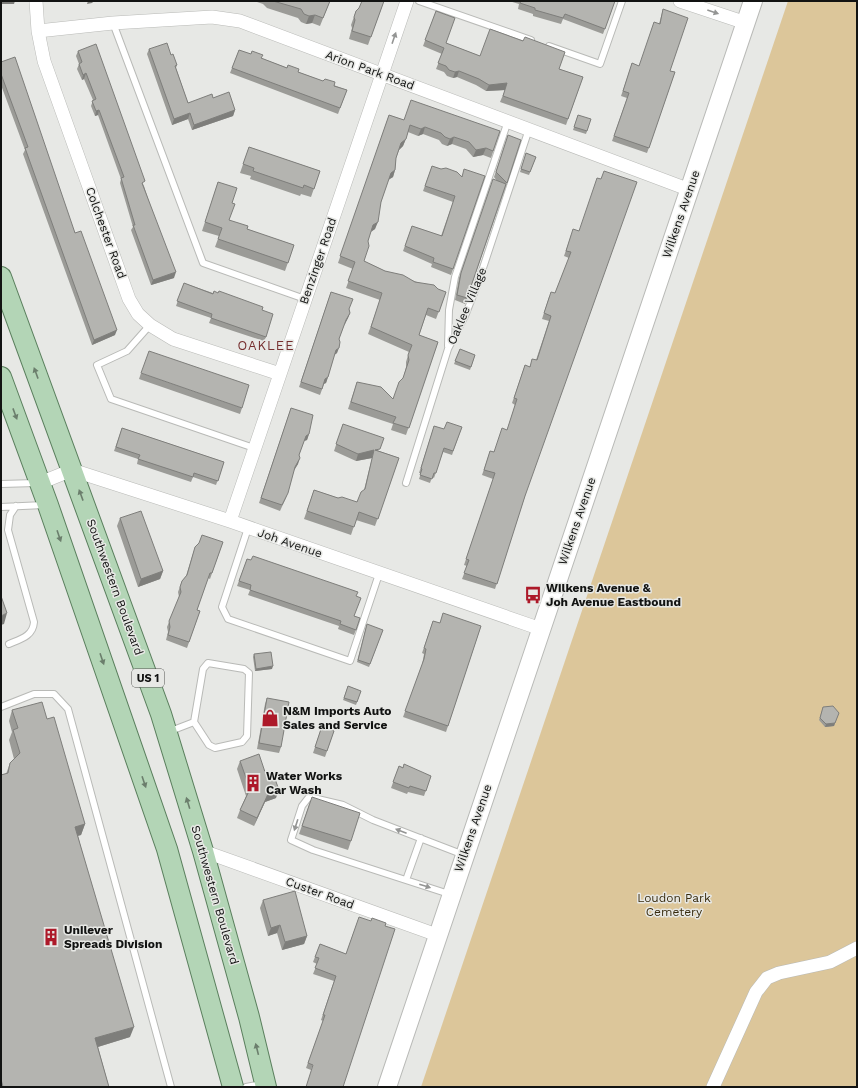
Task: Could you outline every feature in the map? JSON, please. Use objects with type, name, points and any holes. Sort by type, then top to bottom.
[{"type":"main road","name":"Wilkens Avenue","points":[[387,1087],[450,894],[753,1]]},
{"type":"main road","name":"Southwestern Boulevard","points":[[1,277],[167,732],[203,851],[249,1017],[266,1085]]},
{"type":"main road","points":[[1,378],[40,482],[166,848],[232,1087]]},
{"type":"street","name":"Colchester Road","points":[[36,1],[38,31],[44,61],[130,298],[138,314],[150,325],[173,339],[280,374]]},
{"type":"street","name":"Benzinger Road","points":[[230,521],[407,1]]},
{"type":"street","points":[[680,1],[746,24]]},
{"type":"street","name":"Arion Park Road","points":[[38,31],[113,23],[212,17],[240,21],[690,190]]},
{"type":"street","points":[[40,482],[72,470]]},
{"type":"street","name":"Joh Avenue","points":[[72,470],[230,521],[540,629]]},
{"type":"street","name":"Custer Road","points":[[203,851],[437,935]]},
{"type":"street","points":[[713,1087],[756,992],[767,978],[779,973],[830,962],[857,948]]},
{"type":"lane","points":[[419,1],[600,64],[622,1]]},
{"type":"lane","points":[[113,23],[203,262],[305,299]]},
{"type":"lane","points":[[448,349],[449,310],[455,277],[508,121]]},
{"type":"lane","name":"Oaklee Village","points":[[406,483],[448,349],[465,316],[478,283],[530,129]]},
{"type":"lane","points":[[150,325],[127,351],[97,365],[110,399],[254,448]]},
{"type":"lane","points":[[1,484],[40,482]]},
{"type":"lane","points":[[1,507],[48,505]]},
{"type":"lane","points":[[9,644],[27,636],[34,630],[34,622],[8,530],[10,515],[16,506]]},
{"type":"lane","points":[[248,528],[222,607],[228,619],[350,661],[379,574]]},
{"type":"lane","points":[[208,663],[244,669],[249,674],[247,736],[242,742],[215,748],[209,745],[194,722],[203,669],[208,663]]},
{"type":"lane","points":[[1,707],[34,694],[54,694],[68,709],[171,1087]]},
{"type":"lane","points":[[167,732],[194,722]]},
{"type":"lane","points":[[450,894],[313,850],[291,840],[302,806],[309,797],[343,805],[373,820],[464,855]]},
{"type":"lane","points":[[406,880],[421,838]]},
{"type":"lane","points":[[246,1087],[266,1085]]},
{"type":"green space","name":"Loudon Park Cemetery","points":[[788,1],[857,1],[857,1087],[421,1087]]},
{"type":"building","points":[[273,1],[330,1],[323,18],[315,15],[309,16],[304,14],[301,9]]},
{"type":"building","points":[[362,1],[384,1],[371,37],[352,31],[356,11]]},
{"type":"building","points":[[521,1],[615,1],[605,29],[565,14],[563,18],[535,10],[535,8],[520,3]]},
{"type":"building","points":[[663,9],[688,18],[670,71],[675,72],[649,148],[614,136],[629,93],[623,91],[632,63],[639,66],[654,22],[660,24]]},
{"type":"building","points":[[436,11],[455,18],[446,43],[480,56],[490,29],[523,41],[525,37],[565,52],[559,69],[583,77],[568,119],[503,96],[507,83],[489,85],[479,79],[459,71],[455,72],[449,70],[446,66],[438,63],[444,48],[425,40]]},
{"type":"building","points":[[167,43],[171,55],[173,54],[177,65],[175,66],[188,103],[212,94],[213,98],[229,92],[235,110],[194,125],[190,113],[174,119],[149,49]]},
{"type":"building","points":[[96,44],[145,181],[142,183],[176,272],[153,280],[133,225],[135,225],[121,178],[124,177],[99,110],[96,111],[92,101],[96,99],[86,73],[83,75],[79,64],[82,62],[78,51]]},
{"type":"building","points":[[239,50],[251,54],[252,51],[263,55],[261,58],[287,68],[288,65],[299,69],[298,72],[323,81],[325,79],[335,82],[334,86],[347,90],[340,108],[232,68]]},
{"type":"building","points":[[15,57],[75,233],[81,231],[117,330],[94,340],[25,148],[28,147],[1,74],[1,62]]},
{"type":"building","points":[[411,100],[500,131],[493,151],[486,148],[476,150],[469,142],[454,137],[450,139],[441,133],[425,127],[421,129],[410,125],[406,139],[401,143],[396,158],[395,170],[391,173],[381,202],[378,222],[373,225],[368,241],[369,246],[364,261],[385,271],[403,275],[415,282],[434,285],[438,289],[446,292],[439,312],[428,308],[419,335],[438,342],[409,428],[393,423],[396,417],[351,402],[357,382],[381,387],[393,399],[399,382],[403,378],[409,360],[408,355],[412,345],[371,327],[382,293],[348,281],[355,262],[340,256],[389,115],[404,120]]},
{"type":"building","points":[[578,115],[591,119],[587,131],[574,127]]},
{"type":"building","points":[[508,135],[521,140],[507,183],[496,172]]},
{"type":"building","points":[[249,147],[320,171],[314,189],[304,185],[303,188],[253,171],[254,168],[243,164]]},
{"type":"building","points":[[526,153],[536,157],[530,172],[521,169]]},
{"type":"building","points":[[432,166],[441,169],[446,168],[457,172],[462,177],[464,169],[485,176],[453,269],[433,262],[434,258],[405,246],[412,226],[442,236],[455,196],[425,186]]},
{"type":"building","points":[[604,171],[637,182],[525,496],[497,584],[464,573],[469,560],[466,559],[495,473],[484,470],[490,451],[494,452],[502,428],[507,430],[517,399],[514,398],[525,365],[530,367],[532,359],[537,360],[551,316],[544,313],[551,292],[555,293],[571,252],[566,251],[573,229],[579,231],[597,178],[601,179]]},
{"type":"building","points":[[493,179],[506,184],[467,298],[457,295],[461,273]]},
{"type":"building","points":[[218,182],[237,188],[232,203],[235,204],[229,220],[248,226],[247,229],[294,245],[288,263],[218,239],[222,228],[205,222]]},
{"type":"building","points":[[184,283],[213,294],[214,291],[218,293],[219,291],[263,307],[262,310],[273,314],[266,337],[211,318],[212,314],[177,301]]},
{"type":"building","points":[[331,292],[353,299],[349,309],[350,313],[339,339],[339,348],[336,350],[328,377],[325,379],[322,389],[301,382]]},
{"type":"building","points":[[460,349],[475,355],[471,367],[455,361]]},
{"type":"building","points":[[149,351],[249,385],[242,408],[141,373]]},
{"type":"building","points":[[291,408],[313,415],[309,434],[306,436],[288,493],[282,505],[261,498]]},
{"type":"building","points":[[447,422],[462,427],[453,451],[444,448],[436,473],[434,473],[432,479],[420,475],[434,426],[444,429]]},
{"type":"building","points":[[343,424],[384,438],[380,449],[375,450],[399,458],[378,519],[359,512],[354,527],[307,511],[314,490],[338,498],[342,497],[357,502],[361,492],[365,489],[374,450],[358,454],[336,444]]},
{"type":"building","points":[[122,428],[224,462],[218,481],[194,473],[193,477],[138,459],[140,455],[116,447]]},
{"type":"building","points":[[141,511],[163,571],[141,579],[120,518]]},
{"type":"building","points":[[202,535],[223,542],[197,610],[200,611],[189,642],[168,635],[170,627],[169,621],[181,592],[180,587],[182,581],[187,575],[195,547],[199,543]]},
{"type":"building","points":[[253,556],[358,592],[356,596],[361,598],[354,616],[360,618],[356,630],[340,624],[341,621],[250,590],[251,585],[239,581],[247,559],[251,560]]},
{"type":"building","points":[[1,596],[7,613],[1,616]]},
{"type":"building","points":[[443,613],[481,626],[448,726],[405,711],[424,659],[426,649],[424,648],[433,621],[440,623]]},
{"type":"building","points":[[367,624],[383,630],[370,664],[358,660]]},
{"type":"building","points":[[271,652],[273,666],[256,669],[254,654]]},
{"type":"building","points":[[348,686],[361,691],[357,702],[344,698]]},
{"type":"building","points":[[267,698],[289,702],[281,747],[259,743]]},
{"type":"building","name":"Unilever Spreads Division","points":[[42,702],[47,719],[54,717],[85,824],[75,827],[134,1027],[95,1038],[109,1087],[3,1087],[1,1079],[1,775],[8,773],[10,763],[20,753],[13,730],[18,728],[12,710]]},
{"type":"building","points":[[833,706],[839,713],[835,723],[826,724],[820,718],[823,707]]},
{"type":"building","points":[[322,726],[334,731],[327,751],[315,747]]},
{"type":"building","name":"Water Works Car Wash","points":[[259,754],[268,781],[275,779],[279,790],[268,794],[257,818],[240,810],[250,789],[240,761]]},
{"type":"building","points":[[404,764],[431,776],[426,791],[410,786],[409,788],[393,782],[399,766],[403,768]]},
{"type":"building","points":[[312,797],[360,813],[351,841],[302,826]]},
{"type":"building","points":[[295,891],[307,936],[285,942],[280,925],[271,928],[263,900]]},
{"type":"building","points":[[359,917],[371,921],[372,918],[386,923],[385,926],[395,929],[343,1087],[306,1087],[313,1065],[308,1063],[325,1015],[323,1015],[336,976],[315,968],[319,958],[315,957],[320,944],[346,954]]},
{"type":"place","name":"Wilkens Avenue & Joh Avenue Eastbound","points":[[533,595]]},
{"type":"place","name":"N&M Imports Auto Sales and Service","points":[[270,718]]},
{"type":"place","name":"Water Works Car Wash","points":[[253,783]]},
{"type":"place","name":"Unilever Spreads Division","points":[[51,937]]},
{"type":"district","name":"OAKLEE","points":[[266,345]]}]
